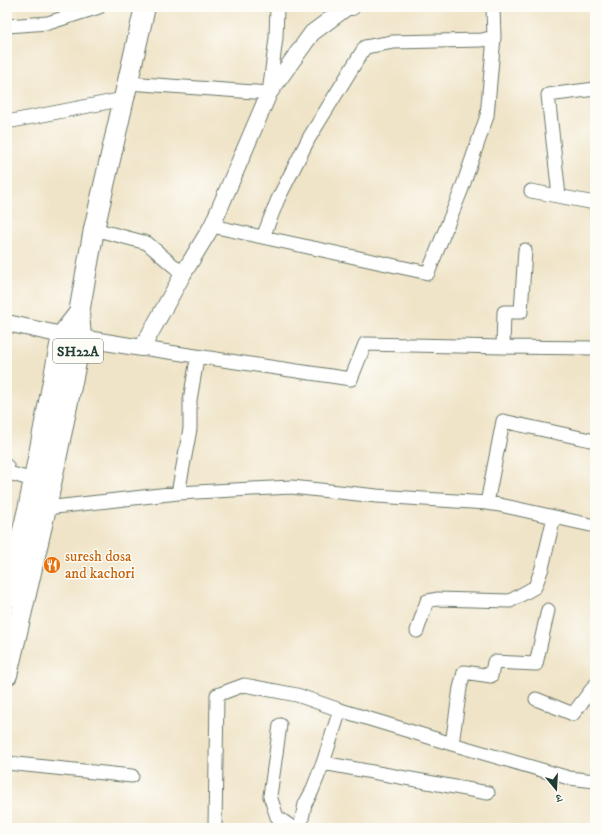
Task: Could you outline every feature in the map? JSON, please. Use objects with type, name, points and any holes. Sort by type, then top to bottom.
[{"type":"main road","name":"SH22A","points":[[37,506],[33,480],[71,336],[79,313],[94,229],[145,7]]},
{"type":"main road","name":"SH22A","points":[[7,675],[13,599],[37,506],[71,336]]},
{"type":"street","points":[[7,26],[48,24],[99,7]]},
{"type":"street","points":[[269,93],[276,38],[277,7]]},
{"type":"street","points":[[142,348],[183,274],[212,226],[269,93],[312,33],[347,7],[352,7]]},
{"type":"street","points":[[212,226],[428,273],[461,191],[487,116],[494,37],[493,7]]},
{"type":"street","points":[[263,237],[278,199],[309,138],[365,47],[393,42],[482,40],[494,37]]},
{"type":"street","points":[[559,196],[548,95],[595,89]]},
{"type":"street","points":[[7,122],[126,91],[269,93]]},
{"type":"street","points":[[531,191],[595,203]]},
{"type":"street","points":[[94,229],[146,243],[183,274]]},
{"type":"street","points":[[503,347],[504,312],[521,312],[525,250]]},
{"type":"street","points":[[7,323],[142,348],[351,379],[365,344],[595,348]]},
{"type":"street","points":[[178,493],[190,429],[190,400],[196,365]]},
{"type":"street","points":[[487,503],[503,422],[595,441]]},
{"type":"street","points":[[7,466],[9,473],[33,480]]},
{"type":"street","points":[[37,506],[178,493],[291,487],[377,496],[487,503],[595,526]]},
{"type":"street","points":[[417,630],[426,602],[437,599],[510,601],[535,587],[542,568],[554,517]]},
{"type":"street","points":[[452,744],[460,688],[464,672],[491,676],[494,662],[536,664],[548,610]]},
{"type":"street","points":[[215,828],[218,695],[244,685],[297,696],[452,744],[569,778],[595,781]]},
{"type":"street","points":[[536,699],[573,714],[595,685]]},
{"type":"street","points":[[300,828],[305,804],[323,763],[340,710]]},
{"type":"street","points":[[280,725],[270,796],[277,817],[293,828]]},
{"type":"street","points":[[7,763],[132,776]]},
{"type":"street","points":[[323,763],[488,793]]},
{"type":"place","name":"suresh dosa and kachori","points":[[52,565]]}]
